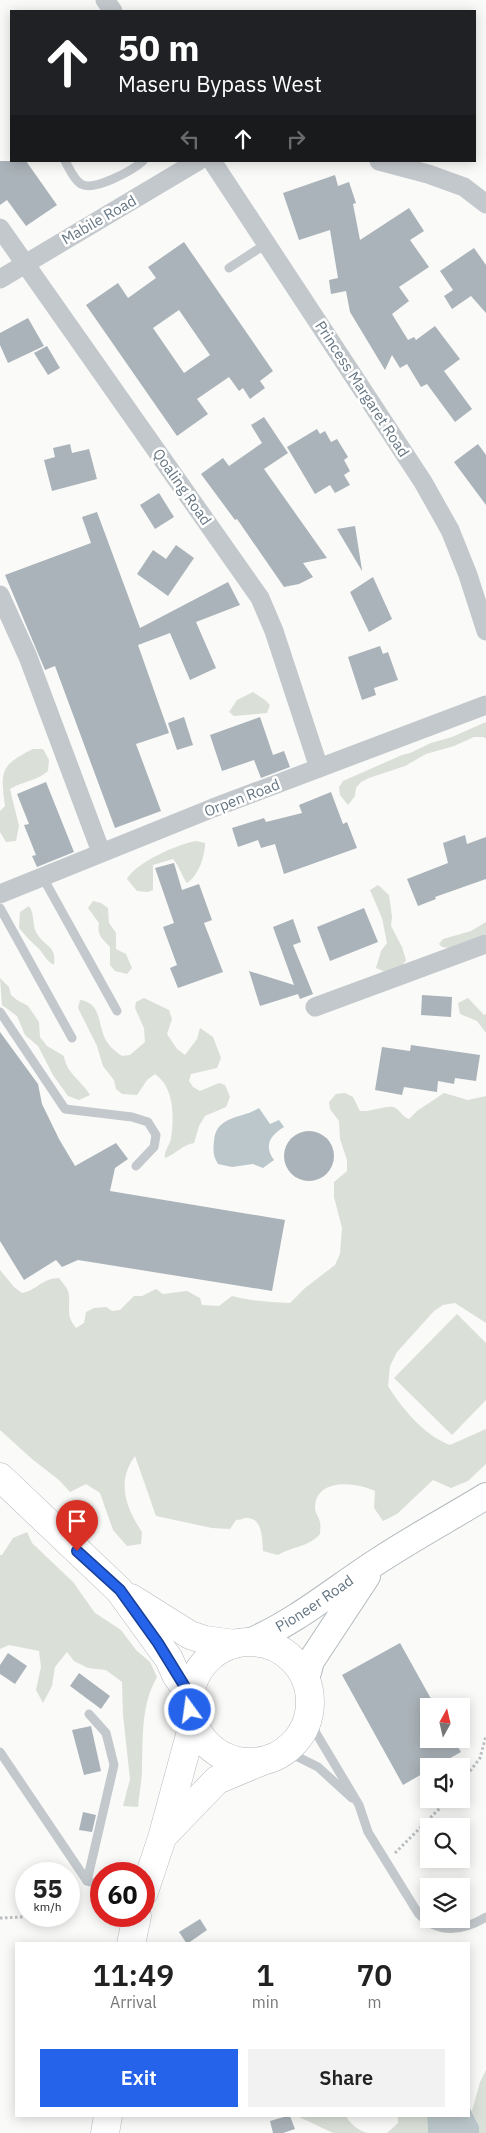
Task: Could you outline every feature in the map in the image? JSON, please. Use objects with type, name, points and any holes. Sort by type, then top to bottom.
[{"type":"main road","points":[[0,1477],[120,1590],[190,1635],[205,1640],[264,1644],[283,1653],[299,1668],[306,1680],[310,1695],[310,1709],[300,1736],[290,1747],[271,1758],[217,1780],[162,1838]]},
{"type":"main road","name":"Pioneer Road","points":[[242,1643],[278,1628],[348,1583],[378,1561],[486,1496]]},
{"type":"main road","name":"Pioneer Road","points":[[306,1680],[311,1661],[378,1561]]},
{"type":"main road","points":[[120,1590],[169,1660],[176,1675],[190,1695]]},
{"type":"main road","points":[[242,1643],[221,1649],[200,1668],[193,1681],[190,1695],[190,1710],[193,1724],[200,1736],[222,1756],[250,1762],[271,1758]]},
{"type":"main road","points":[[154,1862],[193,1724]]},
{"type":"main road","points":[[131,1942],[135,1927]]},
{"type":"main road","points":[[105,2133],[108,2117]]},
{"type":"street","name":"Mabile Road","points":[[0,279],[196,162]]},
{"type":"street","name":"Princess Margaret Road","points":[[213,162],[423,482],[450,530],[468,575],[486,631]]},
{"type":"street","points":[[384,162],[428,174],[464,187],[486,204]]},
{"type":"street","name":"Qoaling Road","points":[[0,228],[260,598],[274,631],[319,768]]},
{"type":"street","points":[[0,595],[28,657],[101,852]]},
{"type":"street","name":"Orpen Road","points":[[0,894],[101,852],[486,705]]},
{"type":"street","points":[[315,1007],[486,944]]},
{"type":"lane","points":[[66,162],[79,183],[88,187],[99,185],[140,162]]},
{"type":"lane","points":[[229,268],[266,244]]},
{"type":"lane","points":[[42,876],[117,1012]]},
{"type":"lane","points":[[0,908],[72,1038]]},
{"type":"lane","points":[[0,1012],[65,1109],[132,1117],[148,1122],[156,1135],[154,1147],[136,1166]]},
{"type":"lane","points":[[310,1709],[316,1733],[360,1805],[368,1832],[418,1913],[427,1923],[455,1929],[473,1925],[486,1917]]},
{"type":"lane","points":[[87,1881],[114,1764],[106,1733],[89,1714]]},
{"type":"lane","points":[[0,1752],[87,1881],[90,1882]]},
{"type":"lane","points":[[271,1758],[298,1757],[318,1767],[360,1805]]},
{"type":"path","points":[[470,1771],[480,1758],[486,1736]]},
{"type":"path","points":[[386,1862],[440,1808]]},
{"type":"path","points":[[0,1918],[15,1917]]},
{"type":"shaded area","points":[[253,692],[270,705],[267,713],[234,716],[229,712],[237,700]]},
{"type":"shaded area","points":[[486,722],[486,739],[484,737],[474,737],[454,746],[426,754],[405,766],[369,778],[361,782],[356,788],[355,796],[348,805],[340,795],[339,787],[343,781],[431,743],[452,737]]},
{"type":"shaded area","points":[[33,749],[43,749],[49,760],[48,771],[39,777],[10,789],[19,826],[16,841],[6,842],[0,832],[0,811],[5,806],[3,776],[5,770],[14,760]]},
{"type":"shaded area","points":[[196,841],[205,843],[204,854],[198,870],[187,883],[173,859],[153,865],[153,890],[148,892],[137,891],[127,879],[139,867],[158,855]]},
{"type":"shaded area","points":[[378,885],[389,895],[392,917],[391,926],[402,947],[406,960],[401,968],[390,974],[376,968],[381,951],[387,943],[382,918],[370,890]]},
{"type":"shaded area","points":[[93,901],[101,903],[108,908],[109,923],[116,933],[116,949],[126,954],[132,968],[127,974],[115,971],[110,965],[110,947],[101,936],[99,923],[88,908]]},
{"type":"shaded area","points":[[29,906],[36,932],[54,954],[54,965],[48,961],[19,928],[20,912]]},
{"type":"shaded area","points":[[486,922],[486,934],[470,942],[448,948],[442,947],[439,944],[443,939],[471,931]]},
{"type":"shaded area","points":[[0,978],[9,987],[11,995],[28,1006],[39,1022],[40,1037],[47,1046],[64,1056],[71,1072],[90,1095],[79,1100],[68,1096],[53,1075],[38,1046],[25,1035],[17,1016],[2,1005]]},
{"type":"shaded area","points":[[144,998],[169,1010],[172,1019],[167,1034],[177,1049],[185,1055],[197,1039],[200,1028],[213,1037],[221,1058],[217,1068],[191,1074],[189,1081],[193,1087],[200,1091],[219,1083],[225,1085],[230,1097],[226,1107],[205,1116],[199,1126],[194,1143],[165,1158],[171,1139],[173,1113],[170,1095],[162,1080],[155,1074],[147,1080],[137,1095],[122,1094],[116,1089],[114,1080],[103,1066],[97,1046],[78,1008],[80,1000],[93,1006],[104,1036],[109,1044],[122,1056],[130,1055],[145,1042],[144,1028],[135,1008],[136,1002]]},
{"type":"shaded area","points":[[468,998],[484,1015],[486,1014],[486,1033],[477,1021],[460,1014],[458,1003]]},
{"type":"shaded area","points":[[345,1093],[353,1097],[360,1111],[393,1107],[409,1119],[417,1111],[444,1093],[468,1100],[486,1096],[486,1323],[455,1303],[443,1305],[434,1311],[397,1352],[390,1366],[388,1386],[415,1421],[440,1441],[450,1445],[486,1429],[486,1464],[468,1481],[451,1488],[433,1480],[397,1514],[383,1521],[374,1508],[375,1491],[358,1485],[348,1484],[338,1484],[329,1487],[322,1491],[317,1498],[315,1508],[320,1522],[320,1534],[311,1542],[278,1555],[263,1551],[260,1529],[258,1524],[251,1518],[236,1520],[230,1529],[212,1528],[156,1516],[135,1456],[126,1475],[125,1495],[131,1514],[142,1532],[141,1544],[127,1546],[113,1530],[100,1493],[86,1484],[70,1492],[59,1480],[0,1430],[0,1270],[14,1287],[22,1293],[47,1280],[59,1278],[68,1291],[69,1313],[76,1328],[84,1323],[86,1312],[94,1308],[106,1307],[112,1311],[120,1310],[134,1296],[142,1296],[156,1289],[163,1294],[187,1291],[200,1298],[202,1305],[219,1306],[232,1296],[268,1302],[290,1303],[305,1288],[335,1265],[340,1254],[342,1228],[334,1197],[334,1182],[347,1171],[347,1160],[340,1139],[339,1121],[330,1109],[329,1102],[336,1094]]},
{"type":"shaded area","points":[[259,1108],[270,1124],[279,1120],[284,1127],[275,1133],[270,1141],[269,1150],[274,1160],[263,1168],[253,1164],[232,1167],[218,1164],[214,1156],[214,1141],[219,1126]]},
{"type":"shaded area","points":[[457,1314],[486,1343],[486,1400],[452,1435],[394,1378]]},
{"type":"shaded area","points":[[27,1532],[32,1543],[73,1582],[95,1613],[121,1630],[136,1650],[150,1662],[157,1677],[145,1710],[142,1778],[138,1807],[123,1806],[130,1779],[123,1715],[122,1682],[106,1670],[88,1668],[74,1661],[67,1652],[55,1667],[52,1686],[43,1703],[36,1690],[41,1667],[39,1651],[9,1645],[0,1649],[0,1555],[2,1555],[13,1538]]},
{"type":"shaded area","points":[[486,2070],[486,2133],[479,2133],[479,2126],[472,2111],[480,2082]]},
{"type":"shaded area","points":[[470,2108],[479,2126],[479,2133],[428,2133],[427,2117],[470,2117]]},
{"type":"shaded area","points":[[299,2117],[347,2117],[355,2127],[368,2133],[333,2133]]},
{"type":"shaded area","points":[[398,2117],[427,2117],[428,2133],[387,2133],[398,2123]]},
{"type":"building","points":[[0,161],[10,161],[27,162],[57,205],[26,226],[7,200],[0,205]]},
{"type":"building","points":[[335,175],[338,186],[349,182],[356,203],[353,204],[360,240],[409,208],[424,231],[410,240],[429,267],[399,287],[409,301],[392,314],[408,340],[414,337],[416,340],[435,326],[460,359],[444,371],[472,409],[455,422],[427,384],[421,387],[407,364],[400,368],[392,355],[385,370],[350,312],[346,291],[331,294],[329,280],[338,278],[330,230],[299,240],[283,193]]},
{"type":"building","points":[[184,242],[273,371],[260,381],[265,388],[250,399],[243,388],[239,391],[229,377],[197,399],[208,414],[177,436],[86,305],[118,283],[128,298],[156,278],[148,267]],"holes":[[[179,310],[210,355],[184,373],[153,328]]]},
{"type":"building","points":[[474,248],[486,265],[486,313],[471,296],[452,309],[444,296],[453,290],[440,271]]},
{"type":"building","points":[[28,318],[44,346],[8,363],[0,345],[0,333]]},
{"type":"building","points":[[47,346],[60,368],[48,375],[34,353]]},
{"type":"building","points":[[264,417],[288,453],[264,469],[327,558],[303,563],[313,577],[299,584],[284,587],[237,519],[235,520],[201,474],[223,458],[229,466],[262,443],[251,425]]},
{"type":"building","points":[[317,429],[320,434],[325,431],[331,442],[337,439],[348,457],[344,460],[350,471],[344,475],[350,485],[335,493],[330,485],[315,494],[287,447]]},
{"type":"building","points":[[70,444],[72,453],[89,449],[97,479],[52,491],[44,460],[55,457],[53,448]]},
{"type":"building","points":[[478,444],[486,455],[486,505],[454,462]]},
{"type":"building","points":[[159,493],[174,517],[155,529],[140,505]]},
{"type":"building","points":[[97,512],[140,628],[228,582],[240,605],[196,622],[216,668],[190,680],[170,633],[138,645],[169,733],[136,744],[161,811],[115,828],[55,666],[45,670],[5,575],[91,543],[82,517]]},
{"type":"building","points":[[355,526],[362,570],[362,571],[337,529]]},
{"type":"building","points":[[176,545],[194,558],[168,596],[137,574],[153,550],[166,559]]},
{"type":"building","points":[[373,577],[392,619],[369,632],[350,592]]},
{"type":"building","points":[[380,646],[383,654],[388,652],[398,680],[374,688],[376,695],[362,700],[348,657]]},
{"type":"building","points":[[184,717],[193,745],[177,750],[168,723]]},
{"type":"building","points":[[260,717],[273,755],[284,751],[290,767],[261,778],[254,760],[222,771],[210,735]]},
{"type":"building","points":[[46,782],[74,852],[37,867],[32,856],[36,855],[24,825],[29,824],[17,794]]},
{"type":"building","points":[[331,792],[343,824],[347,822],[357,848],[284,874],[275,844],[261,848],[258,840],[238,847],[232,828],[264,818],[266,822],[302,813],[299,805]]},
{"type":"building","points":[[465,835],[467,844],[486,837],[486,879],[435,897],[436,899],[418,906],[407,879],[448,863],[443,843]]},
{"type":"building","points":[[174,863],[182,890],[199,884],[212,920],[204,923],[223,972],[178,988],[170,968],[177,965],[163,927],[174,923],[155,868]]},
{"type":"building","points":[[364,908],[378,942],[330,961],[317,927]]},
{"type":"building","points":[[293,919],[301,942],[293,945],[313,994],[300,999],[298,994],[260,1006],[249,971],[294,985],[273,927]]},
{"type":"building","points":[[422,995],[452,997],[451,1017],[421,1015]]},
{"type":"building","points":[[0,1032],[38,1084],[42,1104],[75,1166],[116,1143],[128,1159],[115,1168],[110,1191],[285,1220],[272,1291],[78,1260],[62,1267],[56,1260],[24,1280],[0,1241]]},
{"type":"building","points":[[411,1045],[480,1055],[476,1081],[455,1078],[454,1084],[438,1081],[437,1092],[404,1087],[402,1095],[375,1090],[382,1047],[410,1051]]},
{"type":"building","points":[[309,1131],[318,1133],[329,1142],[334,1156],[332,1165],[323,1176],[309,1181],[300,1179],[289,1170],[284,1156],[286,1147],[295,1136]]},
{"type":"building","points":[[400,1643],[431,1698],[420,1698],[420,1748],[459,1748],[461,1752],[450,1758],[420,1758],[420,1775],[403,1785],[342,1675]]},
{"type":"building","points":[[8,1653],[27,1666],[15,1684],[0,1674],[0,1665]]},
{"type":"building","points":[[79,1673],[110,1696],[101,1709],[70,1686]]},
{"type":"building","points":[[91,1726],[101,1771],[84,1775],[72,1730]]},
{"type":"building","points":[[83,1812],[96,1815],[92,1832],[79,1830]]},
{"type":"building","points":[[200,1919],[207,1930],[190,1942],[186,1942],[179,1932]]},
{"type":"building","points":[[290,2117],[295,2129],[283,2133],[273,2133],[270,2121]]},
{"type":"route","points":[[77,1551],[120,1590],[158,1643],[190,1695],[190,1710]]}]
